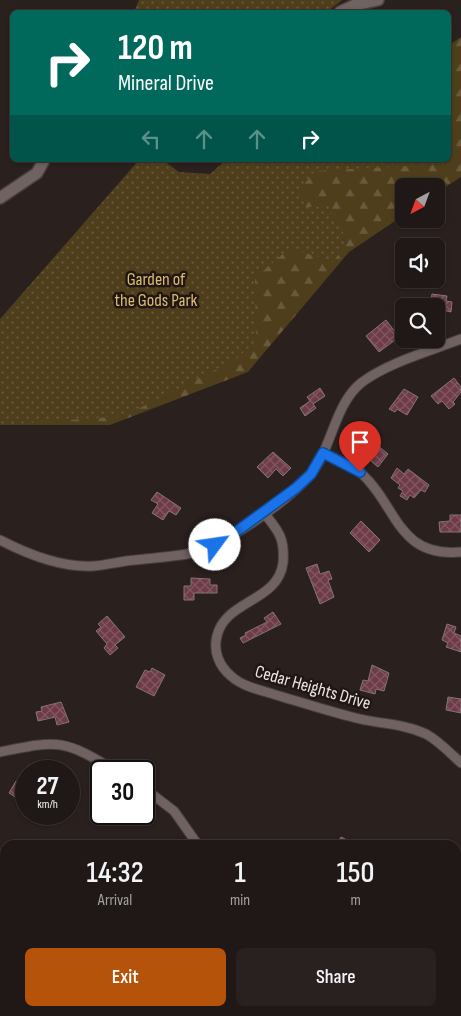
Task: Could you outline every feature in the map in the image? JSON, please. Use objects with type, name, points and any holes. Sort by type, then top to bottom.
[{"type":"street","points":[[344,10],[355,5],[378,0]]},
{"type":"street","points":[[0,198],[37,173],[43,162]]},
{"type":"street","points":[[0,540],[52,560],[73,565],[92,566],[188,554],[206,549],[225,540],[264,513],[311,474],[348,400],[360,384],[389,368],[461,339]]},
{"type":"street","points":[[323,453],[360,472],[372,485],[399,527],[407,536],[434,550],[461,552]]},
{"type":"street","name":"Cedar Heights Drive","points":[[264,513],[280,532],[284,548],[282,573],[274,585],[265,593],[224,621],[217,633],[215,646],[219,662],[231,677],[249,687],[336,713],[404,727],[426,735],[461,763]]},
{"type":"street","points":[[0,752],[56,743],[79,749],[98,760]]},
{"type":"street","points":[[155,797],[174,812],[194,840]]},
{"type":"green space","points":[[139,0],[342,0],[330,10],[135,10]]},
{"type":"green space","name":"Garden of the Gods Park","points":[[461,37],[461,177],[445,187],[445,178],[395,178],[395,221],[349,252],[248,372],[110,425],[0,425],[0,344],[280,162],[451,162],[451,44]]},
{"type":"green space","name":"Garden of the Gods Park","points":[[137,162],[166,162],[179,172],[210,174],[224,162],[446,162],[448,164],[315,171],[300,189],[305,207],[328,206],[348,242],[333,262],[290,248],[255,278],[256,341],[235,360],[124,416],[0,425],[0,319]]},
{"type":"building","points":[[432,294],[447,296],[446,301],[452,302],[451,312],[445,310],[445,298],[431,298]]},
{"type":"building","points":[[386,320],[395,332],[395,340],[379,352],[366,336]]},
{"type":"building","points":[[454,378],[461,387],[461,392],[453,402],[455,404],[449,409],[442,401],[438,404],[431,396]]},
{"type":"building","points":[[320,388],[325,396],[313,404],[316,408],[305,416],[300,408],[310,401],[307,397]]},
{"type":"building","points":[[404,389],[418,397],[407,415],[397,409],[395,412],[389,409]]},
{"type":"building","points":[[370,439],[388,454],[378,467],[356,448],[362,441],[365,444]]},
{"type":"building","points":[[273,452],[291,468],[283,476],[276,469],[268,478],[257,467]]},
{"type":"building","points":[[397,468],[404,474],[408,469],[429,485],[425,492],[421,490],[414,498],[410,495],[407,500],[400,496],[403,491],[398,488],[400,485],[391,478]]},
{"type":"building","points":[[157,492],[181,508],[176,515],[169,511],[163,520],[152,513],[158,504],[151,500]]},
{"type":"building","points":[[450,515],[461,515],[461,532],[440,532],[439,522],[450,521]]},
{"type":"building","points":[[361,521],[380,540],[369,552],[350,533]]},
{"type":"building","points":[[317,564],[320,574],[329,571],[332,579],[328,580],[334,597],[320,604],[306,568]]},
{"type":"building","points":[[191,578],[210,579],[210,585],[217,585],[217,593],[194,593],[194,600],[184,600],[184,586],[191,586]]},
{"type":"building","points":[[273,612],[281,624],[243,643],[240,638],[246,635],[245,633],[267,622],[264,618]]},
{"type":"building","points":[[107,616],[125,637],[115,645],[118,648],[110,655],[104,648],[107,644],[96,631],[101,627],[98,624]]},
{"type":"building","points":[[447,624],[456,627],[454,633],[461,636],[461,652],[446,647],[448,643],[442,640]]},
{"type":"building","points":[[372,665],[389,673],[384,691],[376,689],[375,694],[360,690],[363,680],[368,681]]},
{"type":"building","points":[[152,668],[165,675],[154,696],[136,687],[145,670],[150,672]]},
{"type":"building","points":[[448,697],[461,699],[461,713],[446,710]]},
{"type":"building","points":[[61,702],[69,722],[57,725],[55,717],[38,721],[36,712],[42,711],[41,707]]},
{"type":"building","points":[[15,783],[15,797],[9,793]]},
{"type":"route","points":[[215,545],[264,513],[296,488],[311,474],[323,453],[360,472]]}]
